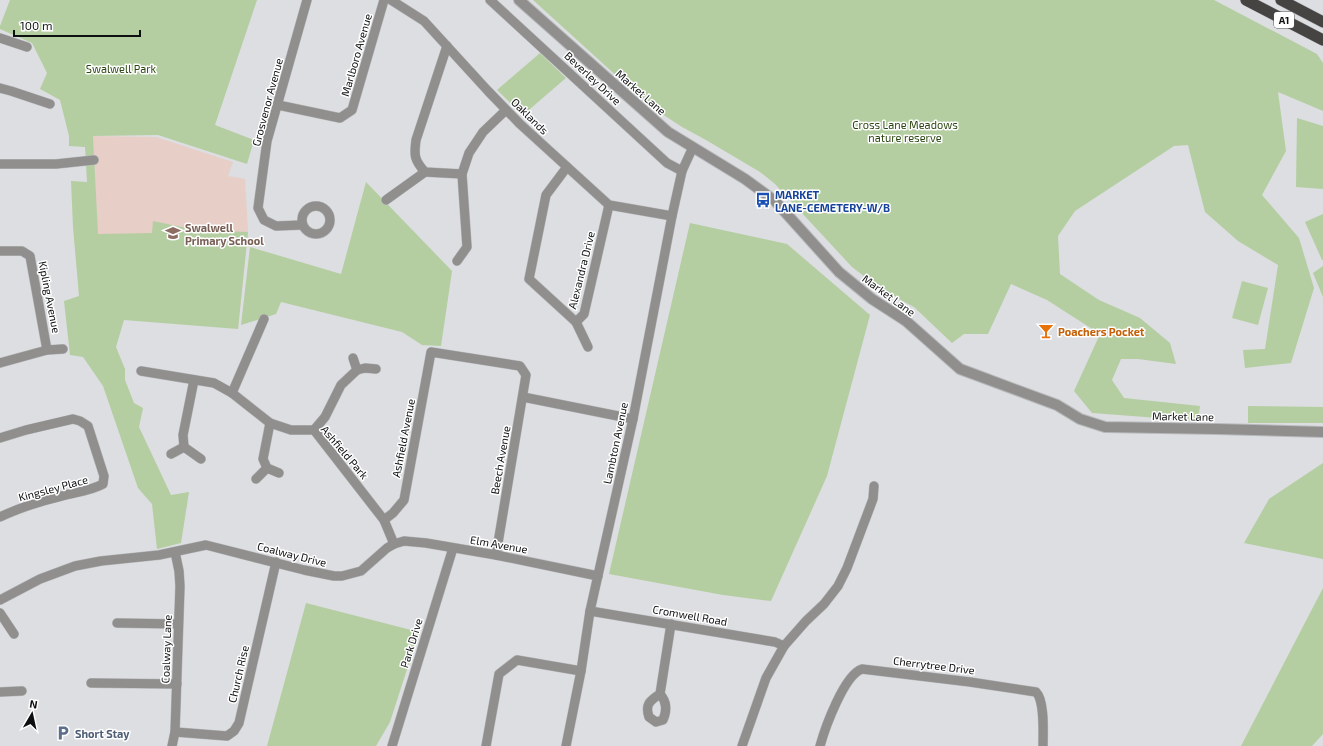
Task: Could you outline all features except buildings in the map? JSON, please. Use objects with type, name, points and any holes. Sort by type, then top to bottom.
[{"type":"highway","name":"A1","points":[[1246,0],[1323,40]]},
{"type":"highway","name":"A1","points":[[1281,0],[1323,22]]},
{"type":"street","name":"Grosvenor Avenue","points":[[302,225],[276,226],[264,220],[258,208],[267,141],[307,0]]},
{"type":"street","name":"Marlboro Avenue","points":[[278,105],[340,118],[352,110],[384,0]]},
{"type":"street","name":"Oaklands","points":[[391,0],[424,21],[506,110],[609,205]]},
{"type":"street","name":"Beverley Drive","points":[[490,0],[667,163],[682,171]]},
{"type":"street","name":"Market Lane","points":[[519,0],[668,132],[745,179],[775,201],[839,272],[872,299],[906,321],[960,369],[1057,405],[1080,419],[1105,427],[1323,432]]},
{"type":"street","points":[[0,38],[27,47]]},
{"type":"street","points":[[425,172],[420,167],[414,156],[416,140],[447,46]]},
{"type":"street","points":[[0,88],[50,104]]},
{"type":"street","points":[[457,261],[467,247],[462,174],[469,153],[483,132],[506,110]]},
{"type":"street","name":"Lambton Avenue","points":[[566,746],[590,611],[633,419],[672,216],[682,171],[693,147]]},
{"type":"street","points":[[0,164],[56,164],[94,160]]},
{"type":"street","name":"Alexandra Drive","points":[[567,167],[546,195],[529,278],[576,322],[584,314],[609,205]]},
{"type":"street","points":[[386,200],[425,172],[462,174]]},
{"type":"street","points":[[609,205],[672,216]]},
{"type":"street","name":"Kipling Avenue","points":[[0,251],[22,250],[30,256],[47,350]]},
{"type":"street","points":[[232,393],[264,319]]},
{"type":"street","points":[[576,322],[588,347]]},
{"type":"street","points":[[0,363],[47,350],[63,349]]},
{"type":"street","name":"Beech Avenue","points":[[431,352],[520,366],[526,375],[496,555]]},
{"type":"street","name":"Ashfield Avenue","points":[[384,520],[393,513],[404,500],[431,352]]},
{"type":"street","points":[[353,358],[357,370]]},
{"type":"street","points":[[314,430],[325,417],[341,385],[350,375],[357,370],[365,368],[376,369]]},
{"type":"street","name":"Ashfield Park","points":[[141,371],[214,383],[232,393],[270,423],[291,430],[314,430],[384,520],[394,544]]},
{"type":"street","points":[[194,380],[183,435],[184,446],[200,459]]},
{"type":"street","points":[[523,397],[633,419]]},
{"type":"street","name":"Kingsley Place","points":[[0,438],[73,419],[80,421],[88,426],[104,476],[104,484],[95,489],[61,496],[0,517]]},
{"type":"street","points":[[270,423],[262,459],[267,468],[279,473]]},
{"type":"street","points":[[172,454],[184,446]]},
{"type":"street","points":[[256,479],[267,468]]},
{"type":"street","points":[[742,746],[766,678],[784,646],[806,621],[824,604],[838,586],[847,568],[866,520],[873,499],[874,486]]},
{"type":"street","name":"Elm Avenue","points":[[394,544],[404,541],[426,543],[496,555],[598,576]]},
{"type":"street","name":"Coalway Drive","points":[[0,600],[40,579],[75,566],[101,561],[159,555],[206,544],[326,575],[342,576],[361,572],[387,548],[394,544]]},
{"type":"street","name":"Park Drive","points":[[392,746],[453,548]]},
{"type":"street","name":"Coalway Lane","points":[[172,746],[175,732],[180,586],[175,552]]},
{"type":"street","name":"Church Rise","points":[[175,732],[227,736],[234,731],[239,723],[276,562]]},
{"type":"street","name":"Cromwell Road","points":[[590,611],[775,642],[784,646]]},
{"type":"street","points":[[0,613],[14,634]]},
{"type":"street","points":[[117,623],[178,624]]},
{"type":"street","points":[[660,694],[671,624]]},
{"type":"street","points":[[486,746],[499,674],[517,660],[580,671]]},
{"type":"street","name":"Cherrytree Drive","points":[[820,746],[832,709],[854,673],[862,669],[970,682],[1036,692],[1040,695],[1042,709],[1043,746]]},
{"type":"street","points":[[91,683],[176,684]]},
{"type":"street","points":[[0,692],[22,691]]},
{"type":"shaded area","name":"Swalwell Primary School","points":[[93,136],[156,137],[233,162],[228,176],[245,179],[248,232],[238,329],[99,283]]},
{"type":"green space","name":"Swalwell Park","points":[[10,0],[257,0],[215,125],[254,140],[247,164],[158,135],[93,136],[98,234],[152,233],[153,221],[196,230],[248,232],[238,329],[124,320],[116,347],[125,369],[125,380],[134,403],[143,408],[139,427],[171,495],[189,492],[181,543],[157,549],[152,504],[138,488],[103,386],[83,357],[70,355],[64,301],[79,296],[71,181],[87,182],[85,147],[69,146],[69,136],[60,100],[40,89],[47,73],[32,43],[0,29]]},
{"type":"green space","name":"Cross Lane Meadows nature reserve","points":[[533,0],[1214,0],[1317,54],[1323,63],[1323,111],[1278,92],[1286,151],[1262,195],[1299,238],[1314,288],[1291,363],[1245,368],[1243,350],[1265,349],[1278,265],[1238,241],[1205,212],[1188,145],[1174,146],[1075,211],[1058,236],[1060,274],[1099,300],[1140,318],[1170,343],[1176,364],[1138,359],[1121,359],[1112,380],[1124,398],[1200,406],[1198,421],[1092,413],[1074,391],[1100,334],[1047,300],[1011,284],[988,334],[964,334],[952,343],[914,307],[882,290],[852,267],[775,184],[760,172],[659,112],[621,80]]},
{"type":"green space","points":[[540,53],[566,78],[523,115],[497,90]]},
{"type":"green space","points":[[1297,118],[1323,126],[1323,189],[1296,187]]},
{"type":"green space","points":[[366,182],[452,271],[441,346],[422,345],[402,332],[281,302],[276,314],[241,325],[250,247],[341,274]]},
{"type":"green space","points":[[1323,214],[1323,260],[1322,260],[1305,222]]},
{"type":"green space","points":[[690,223],[787,244],[870,315],[827,476],[771,601],[723,595],[609,574]]},
{"type":"green space","points":[[1323,266],[1323,297],[1313,273]]},
{"type":"green space","points":[[1242,281],[1268,288],[1258,325],[1232,318]]},
{"type":"green space","points":[[1248,406],[1323,407],[1323,423],[1248,423]]},
{"type":"green space","points":[[1323,463],[1323,559],[1244,543],[1269,499]]},
{"type":"green space","points":[[1323,588],[1323,734],[1312,746],[1241,746]]},
{"type":"green space","points":[[306,603],[419,632],[390,722],[376,746],[267,746]]},
{"type":"place","name":"MARKET LANE-CEMETERY-W/B","points":[[763,200]]},
{"type":"place","name":"Swalwell Primary School","points":[[173,233]]},
{"type":"place","name":"Poachers Pocket","points":[[1046,331]]},
{"type":"place","name":"Short Stay","points":[[63,733]]}]
